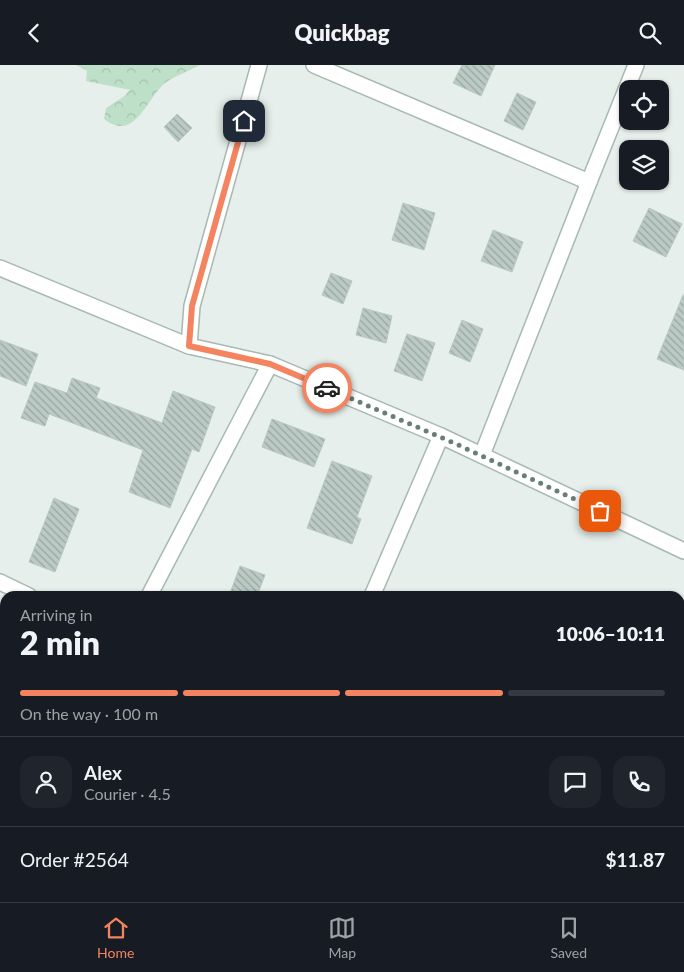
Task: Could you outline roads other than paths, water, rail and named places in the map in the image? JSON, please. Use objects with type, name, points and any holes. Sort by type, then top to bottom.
[{"type":"street","points":[[189,346],[192,306],[260,65]]},
{"type":"street","points":[[314,65],[588,182]]},
{"type":"street","points":[[482,455],[588,182],[636,65]]},
{"type":"street","points":[[0,268],[189,346],[270,364],[440,436],[684,551]]},
{"type":"street","points":[[152,591],[270,364]]},
{"type":"street","points":[[374,591],[440,436]]},
{"type":"street","points":[[0,582],[19,591]]}]
